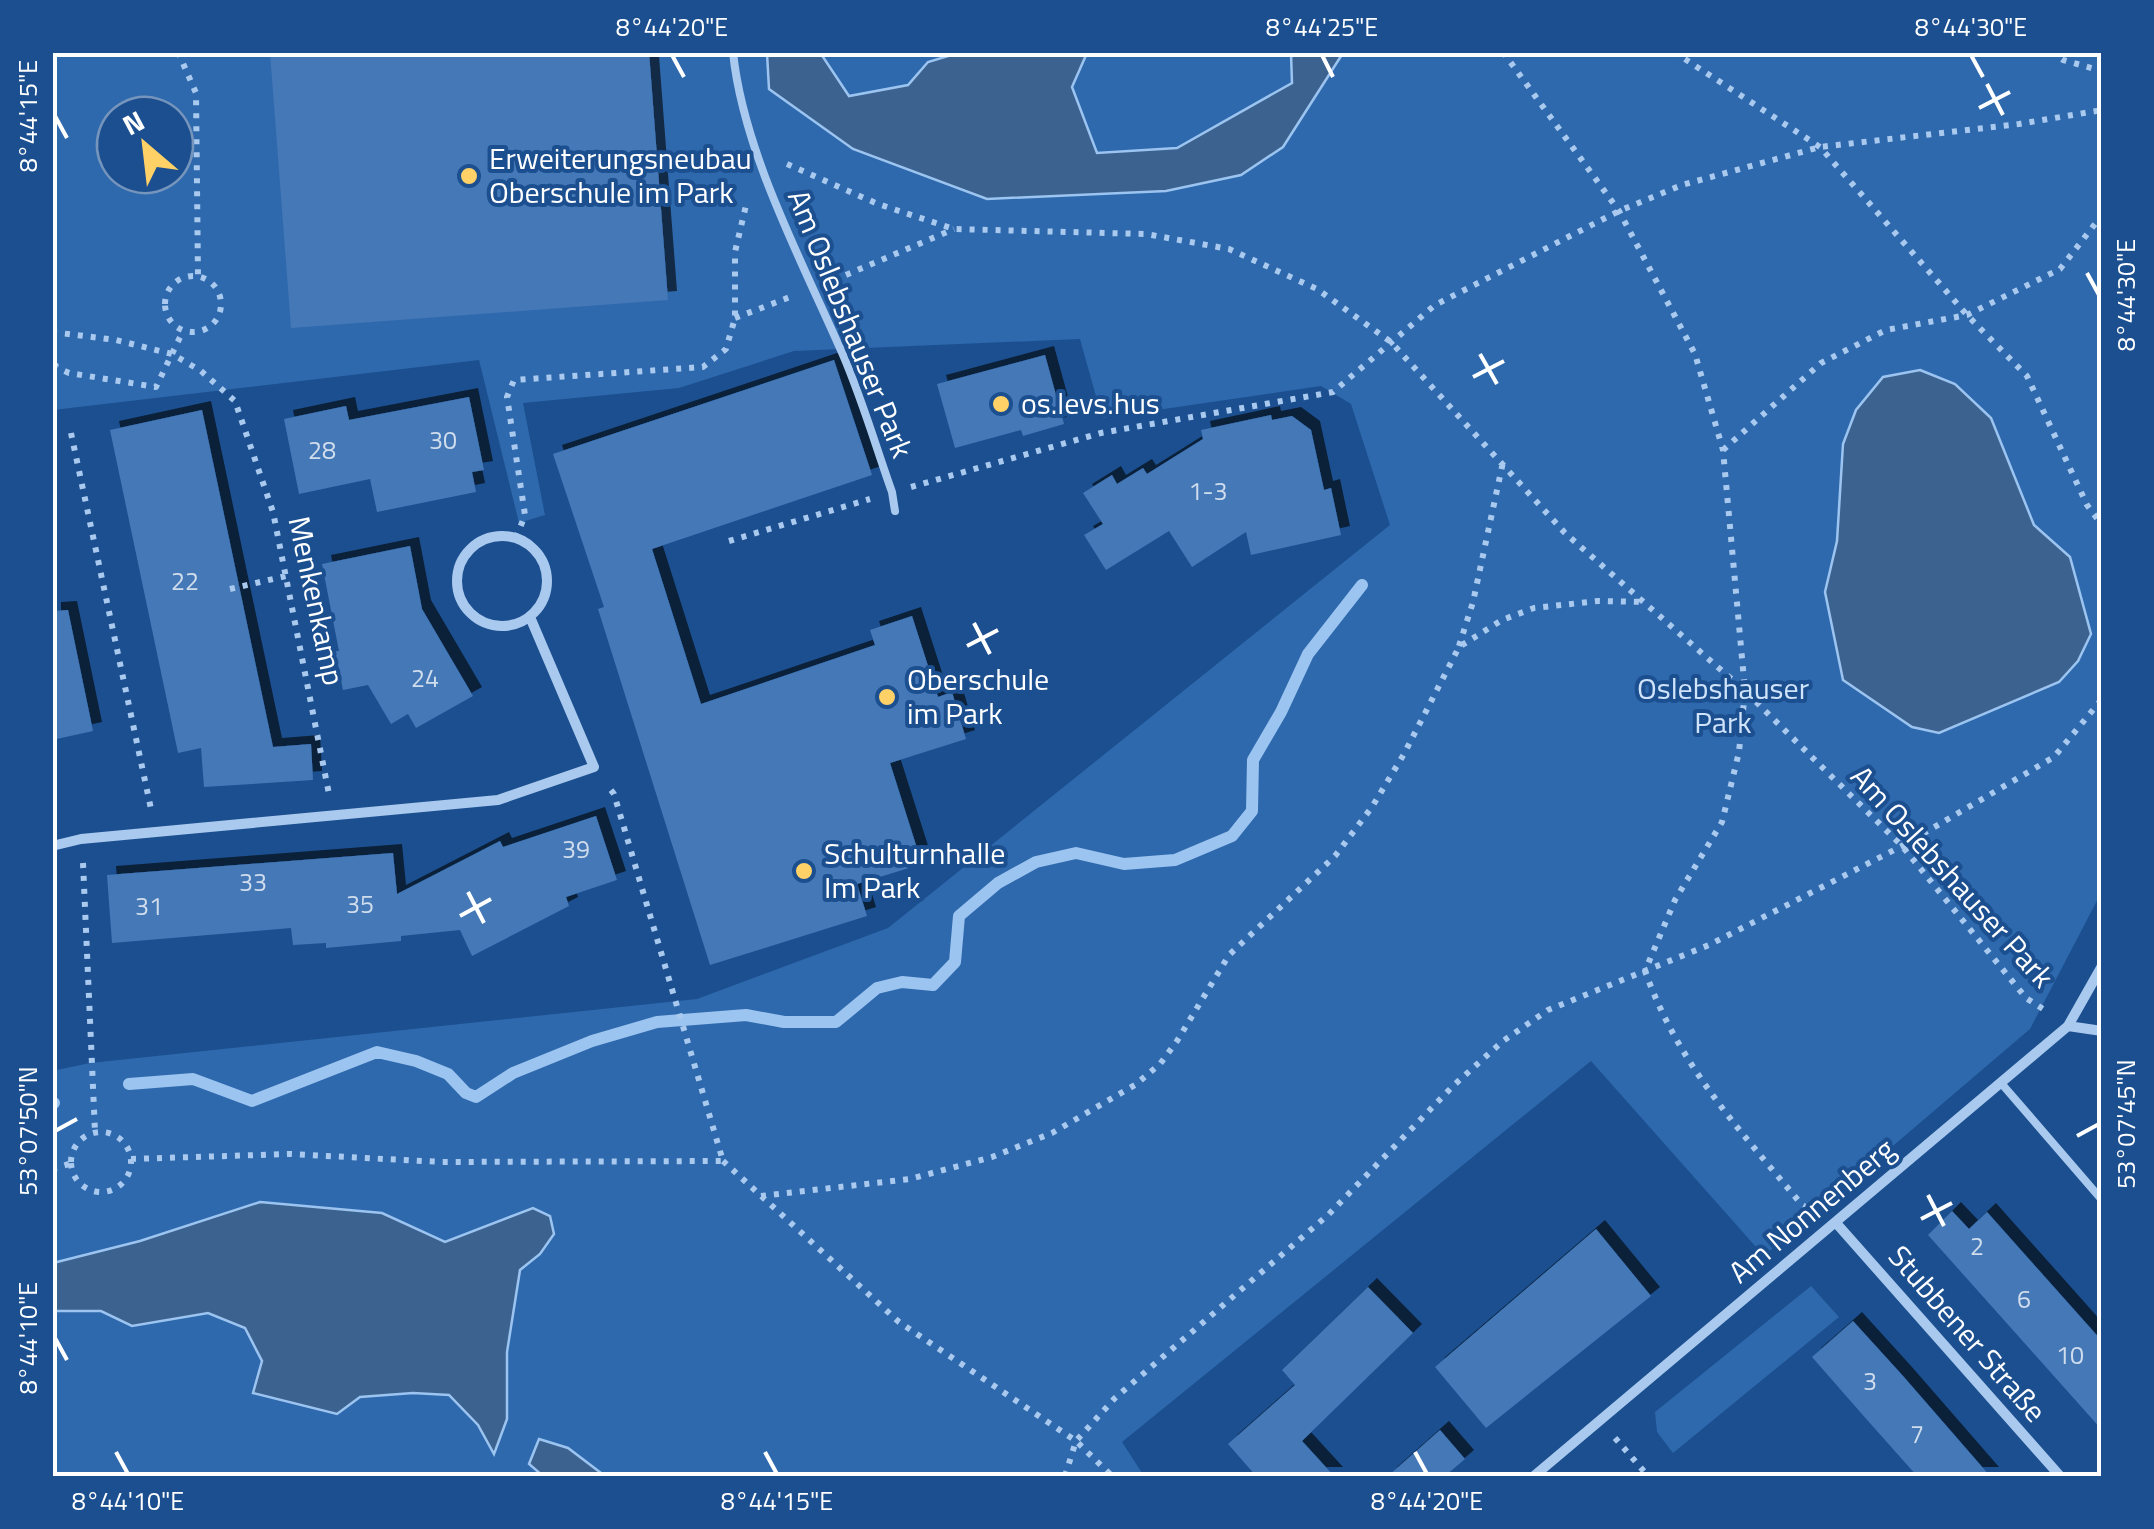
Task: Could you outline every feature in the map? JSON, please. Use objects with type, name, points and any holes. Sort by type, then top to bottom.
[{"type":"street","points":[[488,538],[516,538],[541,558],[546,590],[540,605],[530,617],[512,626],[482,623],[469,614],[460,600],[456,586],[458,568],[474,545],[488,538]]},
{"type":"street","points":[[52,846],[81,839],[498,800],[594,767],[530,617]]},
{"type":"street","name":"Am Nonnenberg","points":[[1534,1476],[2068,1026],[2102,966]]},
{"type":"street","points":[[2068,1026],[2102,1031]]},
{"type":"street","name":"Stubbener Straße","points":[[1836,1224],[2060,1476]]},
{"type":"lane","name":"Am Oslebshauser Park","points":[[734,52],[736,81],[758,155],[846,361],[892,492],[895,511]]},
{"type":"lane","points":[[2001,1083],[2102,1200]]},
{"type":"path","points":[[178,52],[196,93],[198,276]]},
{"type":"path","points":[[1503,52],[1619,211],[1695,354],[1724,450],[1745,691],[1739,752],[1722,822],[1675,900],[1645,971],[1661,1015],[1707,1091],[1802,1205],[1836,1224]]},
{"type":"path","points":[[1674,52],[1820,146],[1967,315],[2027,376],[2086,505],[2102,525]]},
{"type":"path","points":[[2051,52],[2063,60],[2102,71]]},
{"type":"path","points":[[729,541],[1101,433],[1333,392],[1435,305],[1619,211],[1682,185],[1820,146],[2019,124],[2102,110]]},
{"type":"path","points":[[516,538],[525,515],[507,398],[514,380],[703,366],[726,350],[735,318],[735,252],[758,155]]},
{"type":"path","name":"Am Oslebshauser Park","points":[[758,155],[878,204],[954,229],[1146,234],[1229,249],[1317,289],[1392,342],[1565,532],[1745,691],[1902,846],[2026,998],[2068,1026]]},
{"type":"path","points":[[1724,450],[1821,363],[1886,330],[1967,315],[2060,269],[2102,215]]},
{"type":"path","points":[[735,318],[954,229]]},
{"type":"path","points":[[198,276],[215,285],[221,298],[220,315],[203,331],[182,330],[168,318],[165,298],[180,278],[198,276]]},
{"type":"path","points":[[52,351],[56,367],[69,373],[156,387],[182,330]]},
{"type":"path","points":[[52,332],[116,340],[172,354]]},
{"type":"path","name":"Menkenkamp","points":[[172,354],[201,371],[234,401],[273,512],[332,815]]},
{"type":"path","points":[[71,434],[156,832]]},
{"type":"path","points":[[760,1196],[872,1185],[935,1174],[992,1158],[1067,1125],[1135,1085],[1160,1064],[1228,955],[1335,856],[1372,808],[1404,754],[1458,648],[1473,602],[1503,462]]},
{"type":"path","points":[[230,588],[286,576]]},
{"type":"path","points":[[1458,648],[1502,620],[1534,608],[1598,600],[1647,602]]},
{"type":"path","points":[[1065,1476],[1076,1441],[1115,1398],[1328,1215],[1503,1040],[1548,1010],[1708,945],[1902,846],[2054,758],[2102,699]]},
{"type":"path","points":[[594,767],[614,794],[723,1161],[899,1322],[1076,1441],[1112,1476]]},
{"type":"path","points":[[81,839],[94,1132]]},
{"type":"path","points":[[94,1132],[110,1132],[120,1138],[132,1159],[126,1179],[110,1191],[99,1192],[76,1180],[70,1164],[77,1142],[94,1132]]},
{"type":"path","points":[[132,1159],[290,1154],[442,1162],[723,1161]]},
{"type":"path","points":[[52,1169],[70,1164]]},
{"type":"path","points":[[1602,1422],[1648,1476]]},
{"type":"green space","name":"Oslebshauser Park","points":[[53,53],[2101,53],[2101,893],[2030,1029],[1764,1256],[1591,1061],[1122,1442],[1144,1476],[53,1476],[52,1071],[90,1063],[697,999],[888,928],[1390,525],[1351,404],[1321,386],[1102,418],[1080,339],[794,351],[679,388],[523,403],[545,515],[519,523],[479,360],[53,410]]},
{"type":"green space","points":[[1811,1286],[1839,1317],[1673,1453],[1657,1432],[1655,1412]]},
{"type":"shaded area","points":[[767,53],[825,53],[823,57],[849,96],[908,85],[928,62],[958,53],[1087,53],[1072,87],[1097,153],[1177,148],[1292,83],[1291,53],[1343,53],[1283,147],[1241,175],[1166,191],[987,199],[853,149],[769,89]]},
{"type":"shaded area","points":[[1920,370],[1955,384],[1991,418],[2034,525],[2070,557],[2091,634],[2078,661],[2059,682],[1939,733],[1912,727],[1843,680],[1825,592],[1837,541],[1843,444],[1856,410],[1883,377]]},
{"type":"shaded area","points":[[260,1202],[382,1213],[445,1242],[533,1208],[550,1216],[554,1234],[540,1254],[520,1270],[507,1352],[507,1419],[494,1454],[478,1425],[449,1395],[360,1397],[337,1414],[253,1393],[262,1361],[245,1328],[208,1313],[132,1326],[101,1311],[53,1311],[53,1263],[140,1241]]},
{"type":"shaded area","points":[[539,1439],[568,1448],[605,1476],[543,1476],[529,1464]]},
{"type":"building","name":"Erweiterungsneubau Oberschule im Park","points":[[270,52],[649,52],[668,300],[291,328]]},
{"type":"building","name":"os.levs.hus","points":[[1045,355],[1064,424],[1023,436],[1021,430],[955,448],[937,384]]},
{"type":"building","points":[[834,360],[872,475],[652,549],[701,704],[875,645],[870,630],[912,616],[938,697],[952,692],[966,739],[890,763],[922,864],[857,884],[867,916],[710,965],[598,609],[604,607],[553,454]]},
{"type":"building","points":[[469,397],[484,470],[472,472],[476,492],[377,512],[370,479],[299,494],[284,419],[346,406],[349,420]]},
{"type":"building","points":[[202,410],[273,747],[311,744],[313,780],[204,787],[201,748],[178,753],[110,430]]},
{"type":"building","points":[[1271,415],[1272,420],[1292,416],[1311,430],[1324,490],[1331,488],[1341,535],[1251,555],[1246,532],[1192,567],[1169,531],[1106,570],[1084,535],[1103,524],[1083,493],[1112,475],[1117,484],[1143,468],[1147,474],[1203,439],[1201,430]]},
{"type":"building","points":[[410,546],[422,609],[473,696],[416,728],[408,714],[391,724],[368,685],[343,690],[322,564]]},
{"type":"building","points":[[68,610],[93,731],[52,740],[52,611]]},
{"type":"building","points":[[596,816],[617,880],[566,897],[569,906],[472,956],[460,930],[401,936],[401,941],[326,948],[326,943],[293,945],[291,928],[112,943],[107,875],[393,853],[397,894],[500,841],[503,847]]},
{"type":"building","points":[[1952,1211],[1969,1229],[1987,1212],[2102,1341],[2102,1430],[1928,1235]]},
{"type":"building","points":[[1596,1229],[1651,1296],[1486,1428],[1435,1367]]},
{"type":"building","points":[[1368,1287],[1413,1333],[1302,1441],[1334,1476],[1256,1476],[1228,1444],[1295,1385],[1282,1370]]},
{"type":"building","points":[[1853,1321],[1990,1476],[1917,1476],[1861,1413],[1812,1357]]},
{"type":"building","points":[[1440,1430],[1465,1459],[1445,1476],[1388,1476]]},
{"type":"waterway","points":[[129,1084],[193,1079],[252,1101],[377,1052],[448,1074],[466,1093],[476,1097],[513,1073],[592,1041],[657,1022],[746,1015],[784,1022],[836,1022],[877,988],[902,982],[933,985],[955,962],[959,916],[998,883],[1036,862],[1076,853],[1124,864],[1175,860],[1232,836],[1252,811],[1253,760],[1308,654],[1362,585]]},
{"type":"place","name":"Erweiterungsneubau Oberschule im Park","points":[[469,176]]},
{"type":"place","name":"os.levs.hus","points":[[1001,404]]},
{"type":"place","name":"Oberschule im Park","points":[[887,697]]},
{"type":"place","name":"Schulturnhalle Im Park","points":[[804,871]]}]
